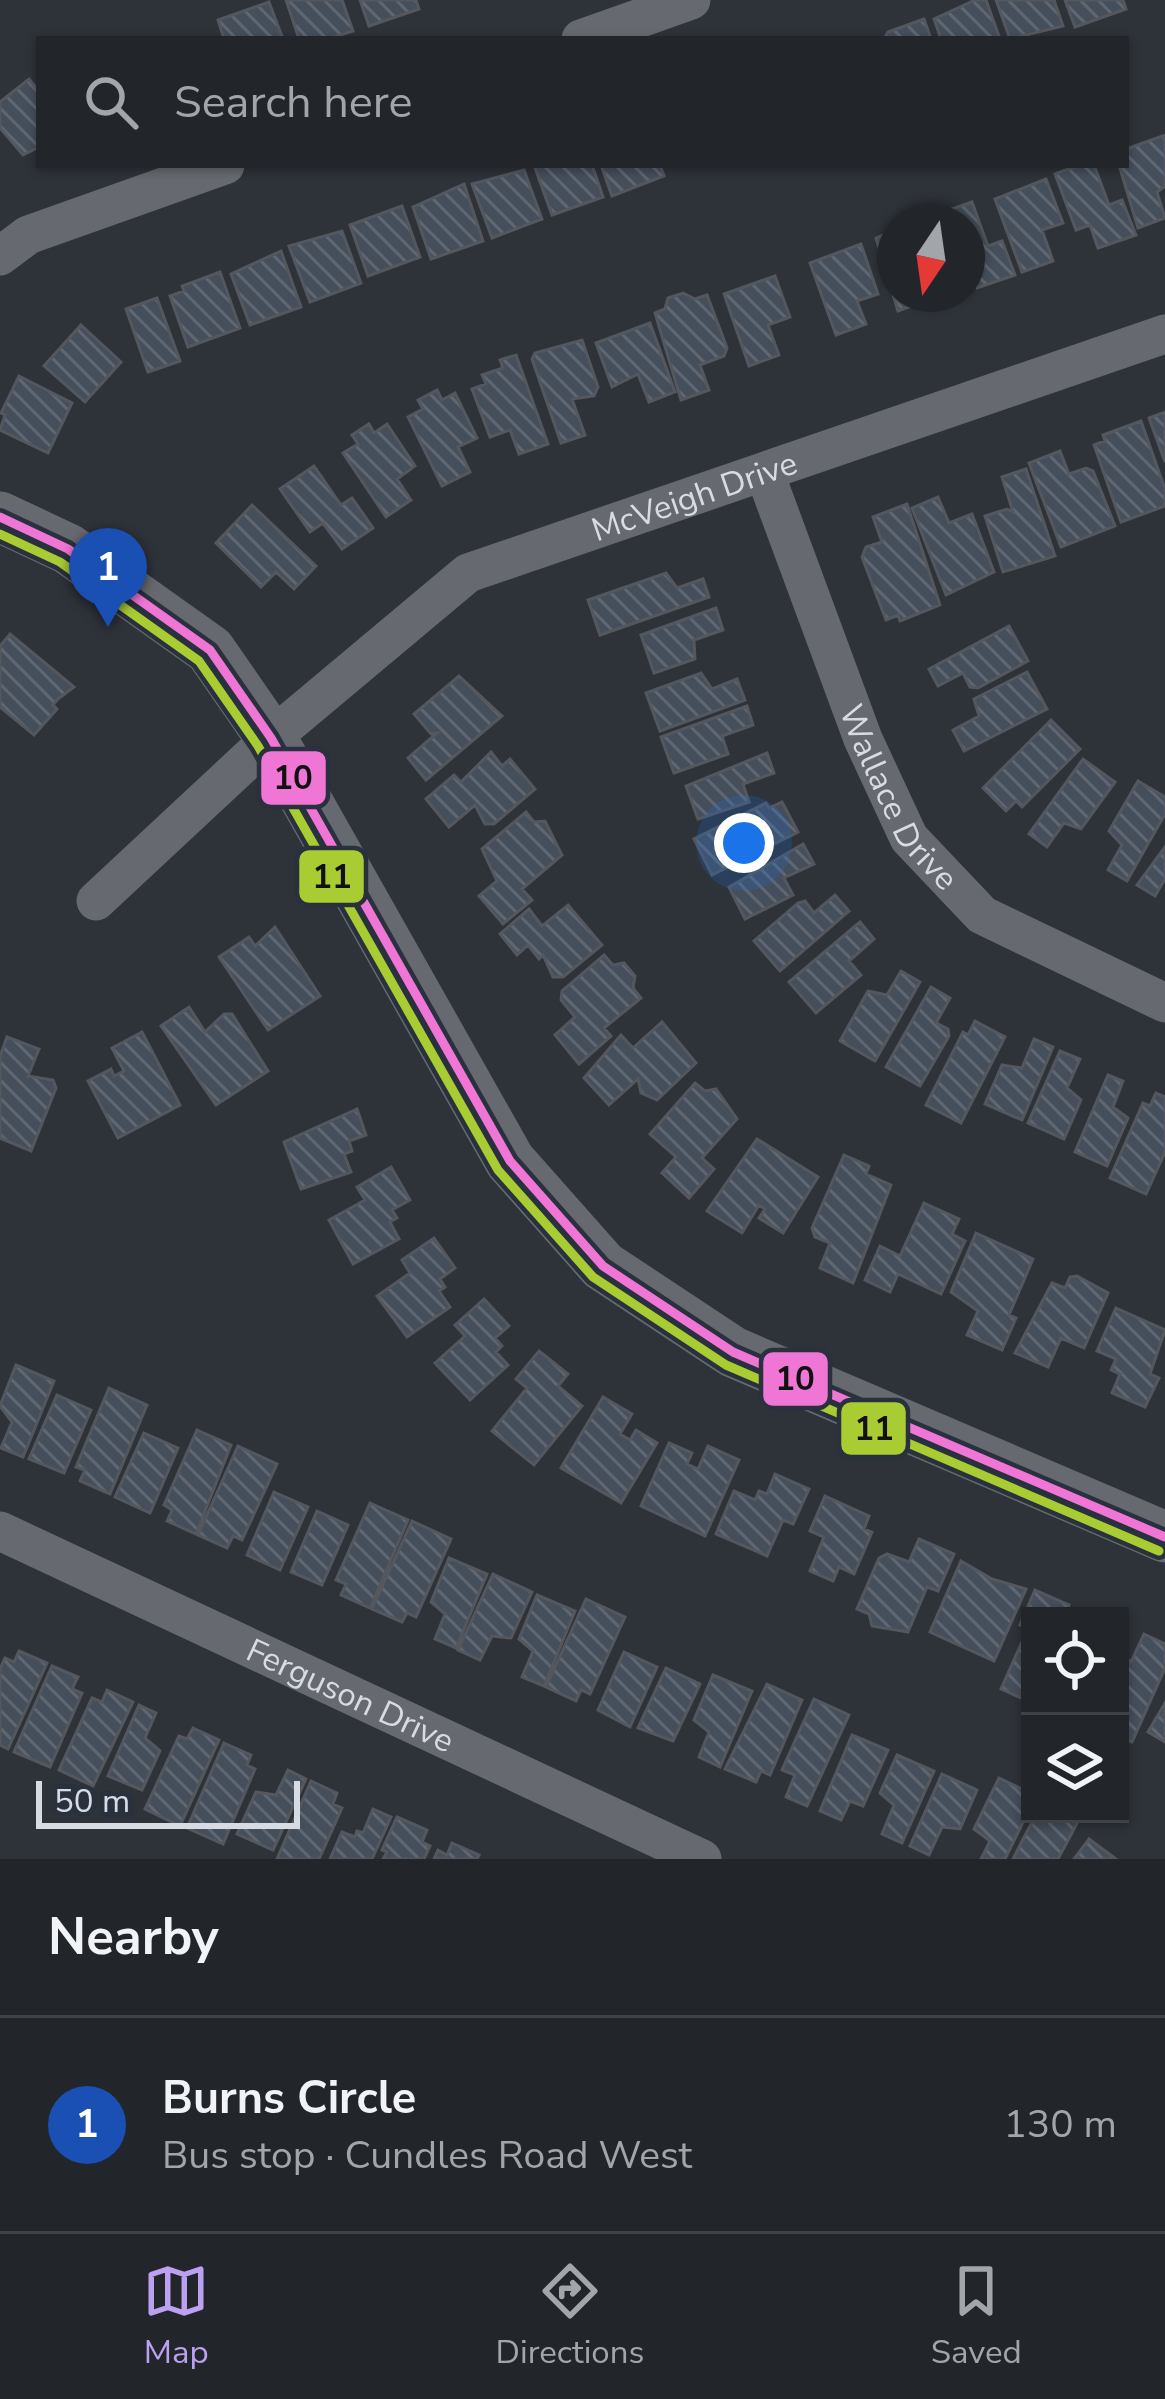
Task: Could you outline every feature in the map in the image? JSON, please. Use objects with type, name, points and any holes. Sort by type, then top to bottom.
[{"type":"street","points":[[589,36],[691,0]]},
{"type":"street","points":[[0,256],[28,235],[217,168]]},
{"type":"street","name":"McVeigh Drive","points":[[96,901],[271,738],[468,573],[1165,334]]},
{"type":"street","name":"Wallace Drive","points":[[765,474],[863,740],[909,838],[982,915],[1165,1003]]},
{"type":"street","points":[[0,517],[68,549],[209,650],[271,738],[510,1161],[603,1266],[734,1352],[1165,1537]]},
{"type":"street","name":"Ferguson Drive","points":[[0,1531],[702,1859]]},
{"type":"building","points":[[286,0],[342,0],[353,31],[298,36]]},
{"type":"building","points":[[360,0],[416,0],[419,9],[369,26]]},
{"type":"building","points":[[975,0],[986,0],[999,36],[940,36],[934,19]]},
{"type":"building","points":[[996,0],[1054,0],[1063,26],[1009,36]]},
{"type":"building","points":[[1065,0],[1123,0],[1126,9],[1075,27]]},
{"type":"building","points":[[269,2],[282,36],[223,36],[218,20]]},
{"type":"building","points":[[924,19],[930,36],[886,36]]},
{"type":"building","points":[[29,79],[36,87],[36,148],[23,155],[0,128],[0,102]]},
{"type":"building","points":[[1165,135],[1165,186],[1157,192],[1165,218],[1138,228],[1120,168],[1129,168],[1129,148]]},
{"type":"building","points":[[535,168],[593,168],[603,197],[552,215]]},
{"type":"building","points":[[602,168],[661,168],[664,176],[612,196]]},
{"type":"building","points":[[1095,168],[1109,205],[1122,200],[1136,235],[1098,248],[1090,225],[1076,230],[1055,174]]},
{"type":"building","points":[[524,170],[542,219],[492,238],[472,184]]},
{"type":"building","points":[[1046,179],[1063,223],[1042,230],[1053,261],[1022,272],[995,199]]},
{"type":"building","points":[[464,184],[483,241],[431,259],[413,207]]},
{"type":"building","points":[[402,206],[420,257],[368,276],[350,225]]},
{"type":"building","points":[[342,231],[361,283],[310,302],[289,246]]},
{"type":"building","points":[[985,238],[988,246],[1002,241],[1015,275],[985,285]]},
{"type":"building","points":[[861,244],[877,291],[857,301],[866,324],[836,335],[810,263]]},
{"type":"building","points":[[281,251],[301,307],[250,325],[231,274]]},
{"type":"building","points":[[220,272],[240,328],[188,347],[170,296],[184,291],[182,286]]},
{"type":"building","points":[[775,276],[790,317],[768,325],[779,355],[749,366],[724,294]]},
{"type":"building","points":[[683,293],[695,299],[707,295],[727,348],[724,356],[700,365],[709,390],[681,400],[655,313],[665,309],[668,298]]},
{"type":"building","points":[[157,298],[180,361],[148,372],[126,309]]},
{"type":"building","points":[[650,323],[675,392],[649,402],[638,374],[612,387],[596,343]]},
{"type":"building","points":[[81,325],[121,362],[85,402],[44,366]]},
{"type":"building","points":[[582,340],[598,387],[594,396],[572,399],[585,435],[561,443],[532,359],[535,353]]},
{"type":"building","points":[[516,355],[548,444],[519,454],[510,430],[490,437],[472,389],[486,384],[482,375],[503,368],[500,360]]},
{"type":"building","points":[[19,376],[72,403],[48,453],[0,430],[5,415],[1,413]]},
{"type":"building","points":[[437,390],[442,400],[455,393],[477,438],[458,447],[470,472],[442,486],[408,417],[423,409],[418,400]]},
{"type":"building","points":[[1165,412],[1165,462],[1149,418]]},
{"type":"building","points":[[1141,421],[1165,489],[1165,506],[1121,522],[1094,445],[1105,441],[1103,435]]},
{"type":"building","points":[[369,424],[374,433],[387,424],[415,466],[397,479],[411,500],[386,517],[343,453],[358,444],[352,435]]},
{"type":"building","points":[[1060,451],[1069,474],[1086,468],[1093,471],[1115,526],[1061,547],[1029,463]]},
{"type":"building","points":[[314,466],[341,505],[352,498],[373,528],[342,549],[323,523],[310,532],[280,489]]},
{"type":"building","points":[[1026,469],[1055,556],[1003,572],[985,516],[1007,509],[1013,512],[1002,477]]},
{"type":"building","points":[[938,497],[949,523],[972,514],[994,572],[946,595],[912,508]]},
{"type":"building","points":[[907,504],[940,605],[900,621],[898,615],[886,620],[862,557],[866,547],[882,542],[873,517]]},
{"type":"building","points":[[252,505],[316,566],[294,589],[276,572],[261,587],[216,543]]},
{"type":"building","points":[[666,573],[677,588],[703,579],[709,597],[600,635],[588,600]]},
{"type":"building","points":[[716,608],[723,630],[694,640],[695,659],[654,673],[641,635]]},
{"type":"building","points":[[1009,626],[1028,661],[978,688],[970,687],[963,673],[938,686],[929,669]]},
{"type":"building","points":[[10,634],[74,687],[53,705],[57,709],[34,735],[0,707],[0,646]]},
{"type":"building","points":[[1027,672],[1047,709],[964,751],[953,730],[979,716],[974,699]]},
{"type":"building","points":[[701,673],[712,689],[737,679],[745,700],[660,731],[646,693]]},
{"type":"building","points":[[459,676],[502,716],[426,780],[408,758],[437,733],[431,734],[414,714]]},
{"type":"building","points":[[747,706],[753,725],[722,736],[728,754],[674,773],[661,737]]},
{"type":"building","points":[[1051,720],[1080,749],[1022,807],[1016,801],[1006,811],[983,788]]},
{"type":"building","points":[[491,752],[502,766],[510,759],[535,789],[494,824],[485,824],[475,805],[449,827],[426,799],[454,775],[461,782]]},
{"type":"building","points":[[767,753],[774,773],[743,784],[749,802],[698,819],[686,786]]},
{"type":"building","points":[[1083,759],[1115,782],[1081,829],[1064,823],[1047,847],[1029,834]]},
{"type":"building","points":[[1138,781],[1165,797],[1165,814],[1127,881],[1108,870],[1122,845],[1109,831]]},
{"type":"building","points":[[782,802],[798,832],[712,875],[694,839],[766,803],[769,808]]},
{"type":"building","points":[[526,812],[534,822],[545,821],[562,855],[522,889],[532,900],[503,924],[479,896],[497,881],[482,849]]},
{"type":"building","points":[[803,844],[814,864],[784,878],[793,895],[745,919],[729,887]]},
{"type":"building","points":[[1165,847],[1165,879],[1155,896],[1137,885]]},
{"type":"building","points":[[835,895],[849,911],[780,971],[754,941],[798,903],[805,901],[814,913]]},
{"type":"building","points":[[568,905],[602,945],[563,977],[553,977],[543,955],[539,959],[528,945],[517,955],[500,934],[529,909],[542,926]]},
{"type":"building","points":[[860,922],[874,939],[849,961],[861,975],[816,1013],[789,982]]},
{"type":"building","points":[[275,927],[320,996],[268,1030],[219,957],[249,937],[255,946]]},
{"type":"building","points":[[604,955],[613,965],[624,963],[635,976],[633,988],[641,998],[604,1028],[611,1036],[579,1064],[555,1035],[575,1017],[561,1000],[562,991]]},
{"type":"building","points":[[901,971],[920,982],[875,1061],[840,1041],[868,991],[887,995]]},
{"type":"building","points":[[931,987],[950,998],[936,1023],[948,1029],[949,1036],[920,1086],[886,1067]]},
{"type":"building","points":[[189,1007],[205,1032],[224,1014],[232,1014],[268,1071],[216,1105],[161,1026]]},
{"type":"building","points":[[975,1021],[1005,1037],[961,1123],[926,1105],[963,1032],[968,1035]]},
{"type":"building","points":[[662,1022],[696,1063],[657,1100],[641,1093],[638,1079],[609,1105],[584,1078],[621,1035],[633,1048]]},
{"type":"building","points":[[142,1032],[180,1105],[118,1138],[88,1081],[111,1069],[114,1076],[124,1071],[112,1048]]},
{"type":"building","points":[[7,1037],[39,1049],[28,1076],[53,1080],[56,1088],[31,1151],[0,1138],[0,1056]]},
{"type":"building","points":[[1034,1039],[1053,1047],[1022,1120],[985,1104],[1002,1065],[1022,1068]]},
{"type":"building","points":[[1060,1051],[1080,1059],[1067,1088],[1081,1100],[1064,1139],[1028,1123]]},
{"type":"building","points":[[1108,1075],[1123,1081],[1113,1107],[1128,1118],[1107,1166],[1075,1152]]},
{"type":"building","points":[[695,1083],[705,1091],[716,1089],[737,1119],[702,1158],[714,1169],[689,1198],[662,1173],[676,1157],[650,1134]]},
{"type":"building","points":[[1156,1093],[1165,1097],[1165,1152],[1146,1194],[1110,1178],[1143,1103],[1150,1106]]},
{"type":"building","points":[[357,1109],[366,1135],[349,1141],[352,1151],[344,1154],[351,1172],[301,1189],[284,1142]]},
{"type":"building","points":[[757,1139],[818,1177],[783,1233],[759,1218],[765,1209],[759,1205],[742,1233],[707,1211]]},
{"type":"building","points":[[844,1155],[869,1166],[866,1174],[891,1185],[853,1283],[820,1268],[830,1243],[815,1237],[812,1228]]},
{"type":"building","points":[[391,1167],[410,1200],[392,1210],[397,1218],[390,1222],[399,1239],[353,1264],[329,1220],[365,1200],[357,1187]]},
{"type":"building","points":[[924,1203],[959,1219],[952,1234],[965,1241],[941,1294],[898,1274],[890,1292],[865,1280],[880,1246],[900,1256]]},
{"type":"building","points":[[976,1233],[1033,1259],[1009,1315],[1016,1318],[1002,1350],[967,1335],[978,1311],[951,1292]]},
{"type":"building","points":[[434,1238],[455,1268],[440,1279],[445,1287],[439,1291],[450,1307],[407,1337],[377,1296],[410,1273],[402,1260]]},
{"type":"building","points":[[1077,1276],[1108,1293],[1084,1348],[1061,1338],[1048,1367],[1015,1353],[1052,1283],[1065,1288],[1070,1277]]},
{"type":"building","points":[[484,1299],[509,1326],[495,1338],[502,1346],[496,1352],[508,1365],[470,1400],[435,1363],[465,1336],[455,1325]]},
{"type":"building","points":[[1116,1308],[1165,1330],[1150,1374],[1159,1378],[1145,1407],[1112,1393],[1120,1374],[1111,1370],[1116,1359],[1097,1351]]},
{"type":"building","points":[[539,1351],[568,1374],[558,1386],[582,1406],[534,1465],[492,1431],[527,1388],[516,1379]]},
{"type":"building","points":[[16,1365],[54,1381],[23,1457],[1,1448],[12,1422],[0,1406]]},
{"type":"building","points":[[109,1388],[147,1405],[110,1494],[80,1481],[85,1470],[76,1467]]},
{"type":"building","points":[[57,1395],[91,1410],[64,1473],[29,1459]]},
{"type":"building","points":[[603,1397],[632,1414],[620,1434],[630,1440],[636,1430],[657,1443],[621,1503],[561,1468]]},
{"type":"building","points":[[197,1430],[231,1445],[196,1534],[167,1521],[172,1510],[164,1505]]},
{"type":"building","points":[[144,1433],[178,1448],[150,1513],[115,1497]]},
{"type":"building","points":[[669,1443],[692,1453],[687,1464],[698,1469],[708,1446],[739,1460],[705,1536],[641,1506]]},
{"type":"building","points":[[238,1446],[277,1464],[242,1540],[233,1536],[227,1548],[198,1535]]},
{"type":"building","points":[[775,1474],[809,1489],[793,1524],[783,1520],[767,1556],[716,1534],[734,1491],[755,1500],[759,1491],[767,1494]]},
{"type":"building","points":[[274,1492],[308,1507],[280,1570],[247,1555]]},
{"type":"building","points":[[825,1496],[869,1516],[864,1529],[872,1532],[854,1574],[839,1567],[833,1581],[810,1571],[824,1537],[810,1531]]},
{"type":"building","points":[[370,1503],[408,1520],[370,1608],[341,1595],[346,1584],[336,1580]]},
{"type":"building","points":[[317,1511],[348,1525],[322,1585],[291,1572]]},
{"type":"building","points":[[412,1521],[451,1539],[416,1617],[407,1613],[402,1622],[372,1609]]},
{"type":"building","points":[[919,1539],[954,1554],[938,1591],[927,1587],[908,1632],[872,1626],[869,1614],[857,1609],[879,1558],[887,1554],[909,1562]]},
{"type":"building","points":[[449,1558],[487,1574],[456,1648],[435,1639],[445,1614],[431,1602]]},
{"type":"building","points":[[961,1561],[992,1579],[1026,1589],[994,1661],[930,1632]]},
{"type":"building","points":[[493,1574],[532,1592],[511,1638],[492,1636],[480,1660],[458,1650]]},
{"type":"building","points":[[1035,1590],[1069,1605],[1068,1607],[1028,1607]]},
{"type":"building","points":[[537,1595],[575,1611],[544,1686],[522,1677],[533,1651],[519,1639]]},
{"type":"building","points":[[586,1599],[625,1617],[590,1694],[581,1690],[576,1701],[546,1687]]},
{"type":"building","points":[[1144,1634],[1165,1644],[1165,1668],[1132,1742],[1129,1741],[1131,1662]]},
{"type":"building","points":[[1021,1644],[1021,1698],[1001,1689]]},
{"type":"building","points":[[19,1651],[47,1663],[8,1749],[0,1745],[0,1669],[5,1658],[14,1662]]},
{"type":"building","points":[[624,1652],[657,1667],[630,1727],[598,1710]]},
{"type":"building","points":[[52,1666],[78,1677],[72,1689],[82,1693],[50,1767],[14,1752]]},
{"type":"building","points":[[666,1668],[700,1684],[673,1741],[638,1728]]},
{"type":"building","points":[[713,1675],[752,1691],[720,1767],[699,1757],[709,1732],[694,1720]]},
{"type":"building","points":[[767,1684],[802,1700],[770,1775],[761,1771],[756,1782],[725,1769]]},
{"type":"building","points":[[107,1690],[133,1702],[93,1786],[59,1770],[92,1698],[102,1702]]},
{"type":"building","points":[[814,1699],[849,1715],[807,1806],[786,1797],[795,1775],[782,1770]]},
{"type":"building","points":[[1165,1703],[1165,1742],[1148,1732]]},
{"type":"building","points":[[139,1705],[156,1713],[145,1738],[160,1751],[142,1790],[108,1776]]},
{"type":"building","points":[[193,1728],[219,1740],[180,1826],[145,1809],[179,1736],[187,1739]]},
{"type":"building","points":[[852,1735],[888,1750],[863,1806],[850,1801],[841,1820],[820,1811]]},
{"type":"building","points":[[224,1743],[251,1755],[247,1765],[255,1769],[223,1844],[187,1828]]},
{"type":"building","points":[[897,1755],[934,1771],[902,1843],[882,1834],[894,1805],[880,1793]]},
{"type":"building","points":[[288,1770],[306,1779],[273,1850],[237,1834],[256,1792],[276,1795]]},
{"type":"building","points":[[942,1774],[977,1790],[960,1829],[942,1827],[929,1855],[910,1846]]},
{"type":"building","points":[[999,1778],[1021,1789],[1023,1823],[1005,1859],[981,1859],[990,1841],[974,1829]]},
{"type":"building","points":[[311,1781],[337,1793],[333,1804],[342,1808],[319,1859],[277,1859]]},
{"type":"building","points":[[373,1809],[391,1817],[372,1859],[330,1859],[342,1832],[355,1837],[357,1831],[363,1833]]},
{"type":"building","points":[[397,1817],[427,1830],[422,1842],[430,1846],[424,1859],[383,1859],[387,1852],[382,1850]]},
{"type":"building","points":[[1031,1823],[1077,1823],[1058,1859],[1013,1859]]},
{"type":"building","points":[[1089,1839],[1116,1859],[1074,1859]]},
{"type":"building","points":[[452,1843],[479,1855],[477,1859],[434,1859],[438,1850],[447,1855]]},
{"type":"transit line","name":"10","points":[[0,517],[68,549],[210,650],[271,738],[510,1161],[603,1266],[733,1352],[1165,1537]]},
{"type":"transit line","name":"11","points":[[0,534],[60,562],[199,661],[258,746],[498,1170],[593,1277],[726,1365],[1159,1551]]},
{"type":"place","name":"Burns Circle","points":[[108,627]]}]
